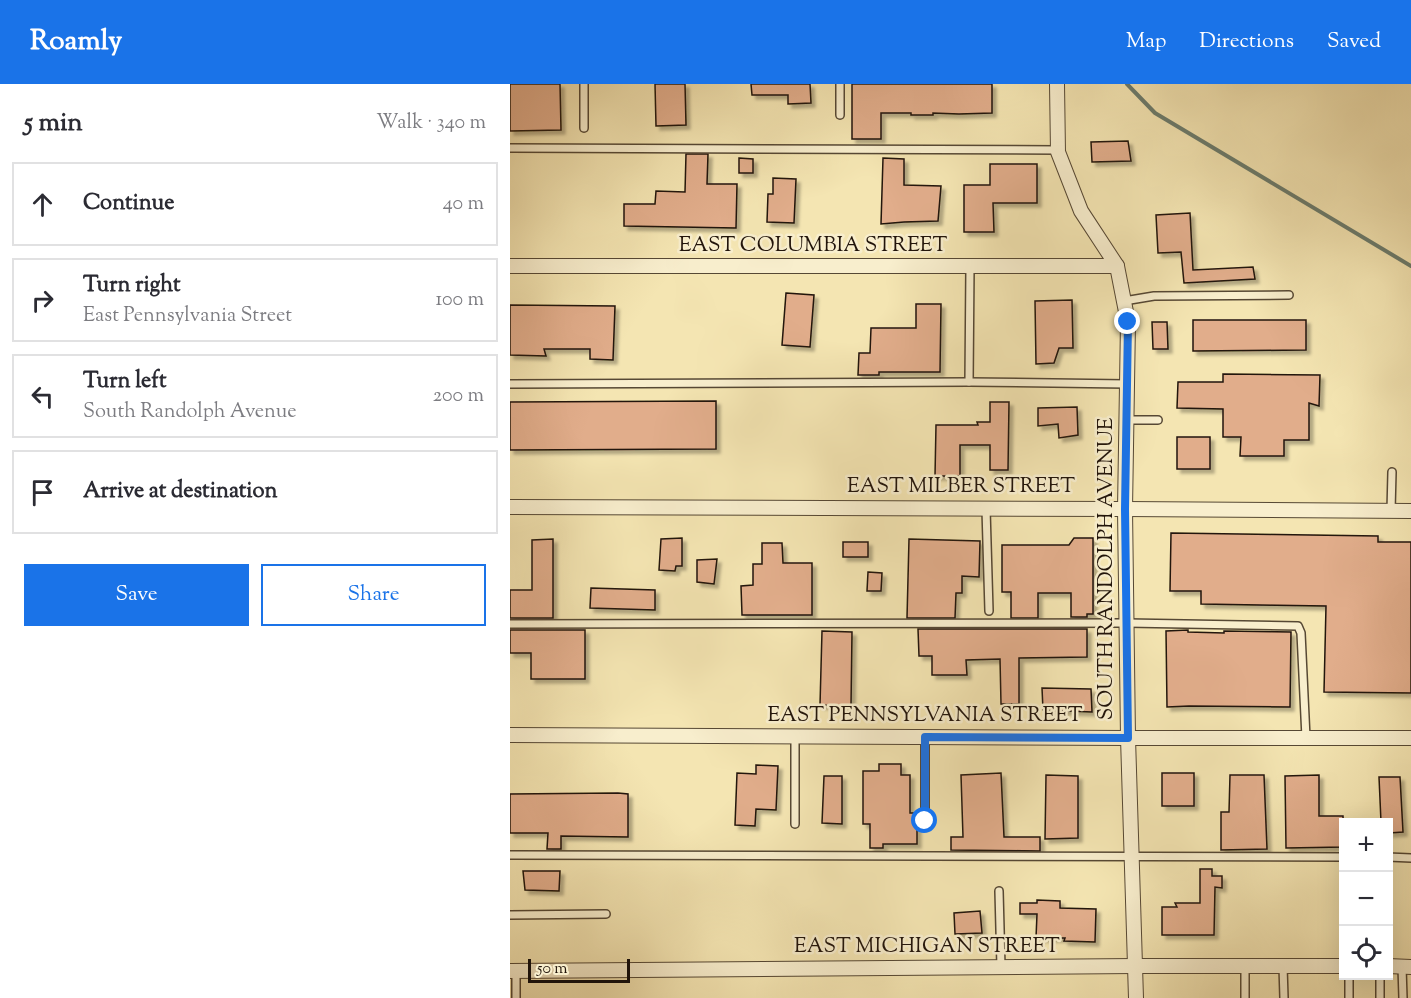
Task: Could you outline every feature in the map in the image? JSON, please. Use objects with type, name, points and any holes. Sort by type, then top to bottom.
[{"type":"street","name":"SOUTH RANDOLPH AVENUE","points":[[1058,84],[1058,150],[1081,211],[1117,266],[1128,322],[1125,509],[1128,738],[1136,998]]},
{"type":"street","name":"EAST COLUMBIA STREET","points":[[510,266],[1117,266]]},
{"type":"street","name":"EAST MILBER STREET","points":[[510,507],[1411,512]]},
{"type":"street","name":"EAST PENNSYLVANIA STREET","points":[[510,735],[1411,738]]},
{"type":"street","name":"EAST MICHIGAN STREET","points":[[513,971],[1339,966]]},
{"type":"lane","points":[[584,84],[584,128]]},
{"type":"lane","points":[[840,84],[840,116]]},
{"type":"lane","points":[[510,148],[1058,150]]},
{"type":"lane","points":[[969,382],[970,267]]},
{"type":"lane","points":[[1124,301],[1154,296],[1289,295]]},
{"type":"lane","points":[[510,384],[969,382],[1127,384]]},
{"type":"lane","points":[[1127,420],[1158,420]]},
{"type":"lane","points":[[1391,511],[1392,472]]},
{"type":"lane","points":[[986,508],[989,611]]},
{"type":"lane","points":[[510,624],[1127,623],[1298,626],[1301,633],[1306,738]]},
{"type":"lane","points":[[795,736],[795,824]]},
{"type":"lane","points":[[925,737],[925,821]]},
{"type":"lane","points":[[510,855],[1339,857]]},
{"type":"lane","points":[[1393,857],[1411,858]]},
{"type":"lane","points":[[999,891],[1000,967]]},
{"type":"lane","points":[[510,915],[606,914]]},
{"type":"lane","points":[[1245,966],[1245,998]]},
{"type":"lane","points":[[1283,966],[1284,998]]},
{"type":"lane","points":[[1401,967],[1402,998]]},
{"type":"lane","points":[[513,971],[516,998]]},
{"type":"lane","points":[[1349,980],[1349,998]]},
{"type":"lane","points":[[1380,980],[1380,998]]},
{"type":"building","points":[[510,84],[560,84],[561,130],[510,131]]},
{"type":"building","points":[[655,84],[685,84],[686,125],[656,126]]},
{"type":"building","points":[[751,84],[810,84],[811,103],[788,104],[788,95],[752,95]]},
{"type":"building","points":[[852,84],[992,84],[992,113],[911,115],[911,113],[881,113],[881,139],[852,139]]},
{"type":"building","points":[[1128,141],[1131,161],[1092,162],[1091,142]]},
{"type":"building","points":[[686,154],[708,154],[707,184],[737,184],[736,228],[624,226],[624,204],[655,204],[656,191],[685,192]]},
{"type":"building","points":[[739,158],[753,159],[753,173],[739,173]]},
{"type":"building","points":[[883,158],[904,159],[904,185],[941,186],[938,221],[881,224]]},
{"type":"building","points":[[990,164],[1037,164],[1037,203],[993,203],[994,232],[964,232],[964,185],[990,185]]},
{"type":"building","points":[[773,178],[796,179],[794,223],[767,222],[768,194],[773,194]]},
{"type":"building","points":[[1190,213],[1193,270],[1253,267],[1255,279],[1184,283],[1181,252],[1158,253],[1156,215]]},
{"type":"building","points":[[786,293],[814,295],[810,347],[782,345]]},
{"type":"building","points":[[1072,300],[1073,348],[1059,348],[1054,363],[1036,364],[1035,301]]},
{"type":"building","points":[[916,304],[941,304],[940,372],[879,372],[879,375],[858,375],[859,353],[870,353],[871,328],[916,328]]},
{"type":"building","points":[[510,305],[615,306],[613,360],[590,359],[590,349],[544,349],[546,356],[510,355]]},
{"type":"building","points":[[1193,320],[1306,320],[1306,350],[1193,351]]},
{"type":"building","points":[[1152,322],[1167,322],[1168,349],[1153,349]]},
{"type":"building","points":[[1223,374],[1320,375],[1319,406],[1309,403],[1309,440],[1284,440],[1284,456],[1240,456],[1241,437],[1223,437],[1223,409],[1177,408],[1178,382],[1223,382]]},
{"type":"building","points":[[716,401],[716,449],[510,450],[510,402]]},
{"type":"building","points":[[990,402],[1009,402],[1008,470],[990,470],[990,445],[960,445],[960,476],[935,476],[936,425],[978,425],[977,422],[990,422]]},
{"type":"building","points":[[1077,407],[1078,435],[1059,438],[1058,424],[1038,426],[1038,408]]},
{"type":"building","points":[[1177,437],[1210,437],[1210,469],[1177,469]]},
{"type":"building","points":[[1171,533],[1378,536],[1378,542],[1411,542],[1411,693],[1324,692],[1326,606],[1201,604],[1201,591],[1170,591]]},
{"type":"building","points":[[682,538],[682,566],[676,566],[675,571],[659,570],[661,539]]},
{"type":"building","points":[[1074,538],[1093,538],[1093,614],[1087,614],[1087,617],[1071,617],[1071,593],[1038,593],[1038,618],[1011,618],[1011,592],[1002,592],[1002,545],[1069,545]]},
{"type":"building","points":[[553,539],[553,618],[510,618],[510,590],[532,590],[532,540]]},
{"type":"building","points":[[909,539],[980,541],[979,577],[962,576],[962,593],[956,593],[955,618],[907,618]]},
{"type":"building","points":[[843,542],[868,542],[868,557],[843,557]]},
{"type":"building","points":[[762,543],[782,543],[783,563],[812,563],[812,615],[742,615],[741,586],[753,585],[753,564],[762,564]]},
{"type":"building","points":[[717,559],[714,584],[697,582],[697,560]]},
{"type":"building","points":[[868,572],[882,573],[881,591],[867,591]]},
{"type":"building","points":[[591,588],[655,590],[655,610],[590,608]]},
{"type":"building","points":[[918,629],[1087,629],[1087,657],[1019,658],[1019,704],[1001,704],[1000,659],[966,660],[967,675],[932,675],[932,656],[919,656]]},
{"type":"building","points":[[510,630],[585,630],[585,679],[531,679],[531,653],[510,653]]},
{"type":"building","points":[[1188,630],[1188,632],[1224,633],[1224,631],[1291,632],[1290,707],[1167,707],[1166,631]]},
{"type":"building","points":[[822,631],[852,632],[851,706],[820,705]]},
{"type":"building","points":[[1042,688],[1091,689],[1092,712],[1043,710]]},
{"type":"building","points":[[879,764],[901,764],[901,775],[910,775],[910,813],[917,813],[917,844],[883,844],[883,848],[870,848],[870,824],[863,824],[863,771],[879,771]]},
{"type":"building","points":[[756,765],[778,766],[776,810],[756,809],[755,826],[735,825],[737,773],[756,774]]},
{"type":"building","points":[[1001,773],[1004,837],[1040,837],[1040,851],[951,850],[951,837],[963,837],[961,775]]},
{"type":"building","points":[[1162,773],[1194,773],[1194,806],[1162,806]]},
{"type":"building","points":[[1046,775],[1078,776],[1078,838],[1045,839]]},
{"type":"building","points":[[1230,775],[1264,775],[1267,849],[1221,850],[1221,812],[1229,812]]},
{"type":"building","points":[[1319,775],[1319,816],[1343,816],[1343,818],[1339,818],[1339,847],[1286,848],[1285,776]]},
{"type":"building","points":[[824,776],[842,776],[842,824],[822,823]]},
{"type":"building","points":[[1379,777],[1400,777],[1403,832],[1393,833],[1393,818],[1381,818]]},
{"type":"building","points":[[510,794],[628,794],[628,837],[561,836],[561,849],[547,849],[548,833],[510,833]]},
{"type":"building","points":[[1200,869],[1212,869],[1212,876],[1222,876],[1222,888],[1215,887],[1214,935],[1162,935],[1162,907],[1177,907],[1175,903],[1200,903]]},
{"type":"building","points":[[523,871],[560,871],[559,891],[525,890]]},
{"type":"building","points":[[1037,900],[1060,901],[1060,908],[1096,909],[1095,942],[1064,941],[1065,938],[1036,938],[1037,914],[1020,914],[1020,903],[1037,903]]},
{"type":"building","points":[[980,911],[982,933],[955,934],[954,913]]},
{"type":"waterway","points":[[1127,84],[1155,113],[1411,266]]},
{"type":"route","points":[[925,821],[925,737],[1128,738],[1125,509],[1128,322]]}]
